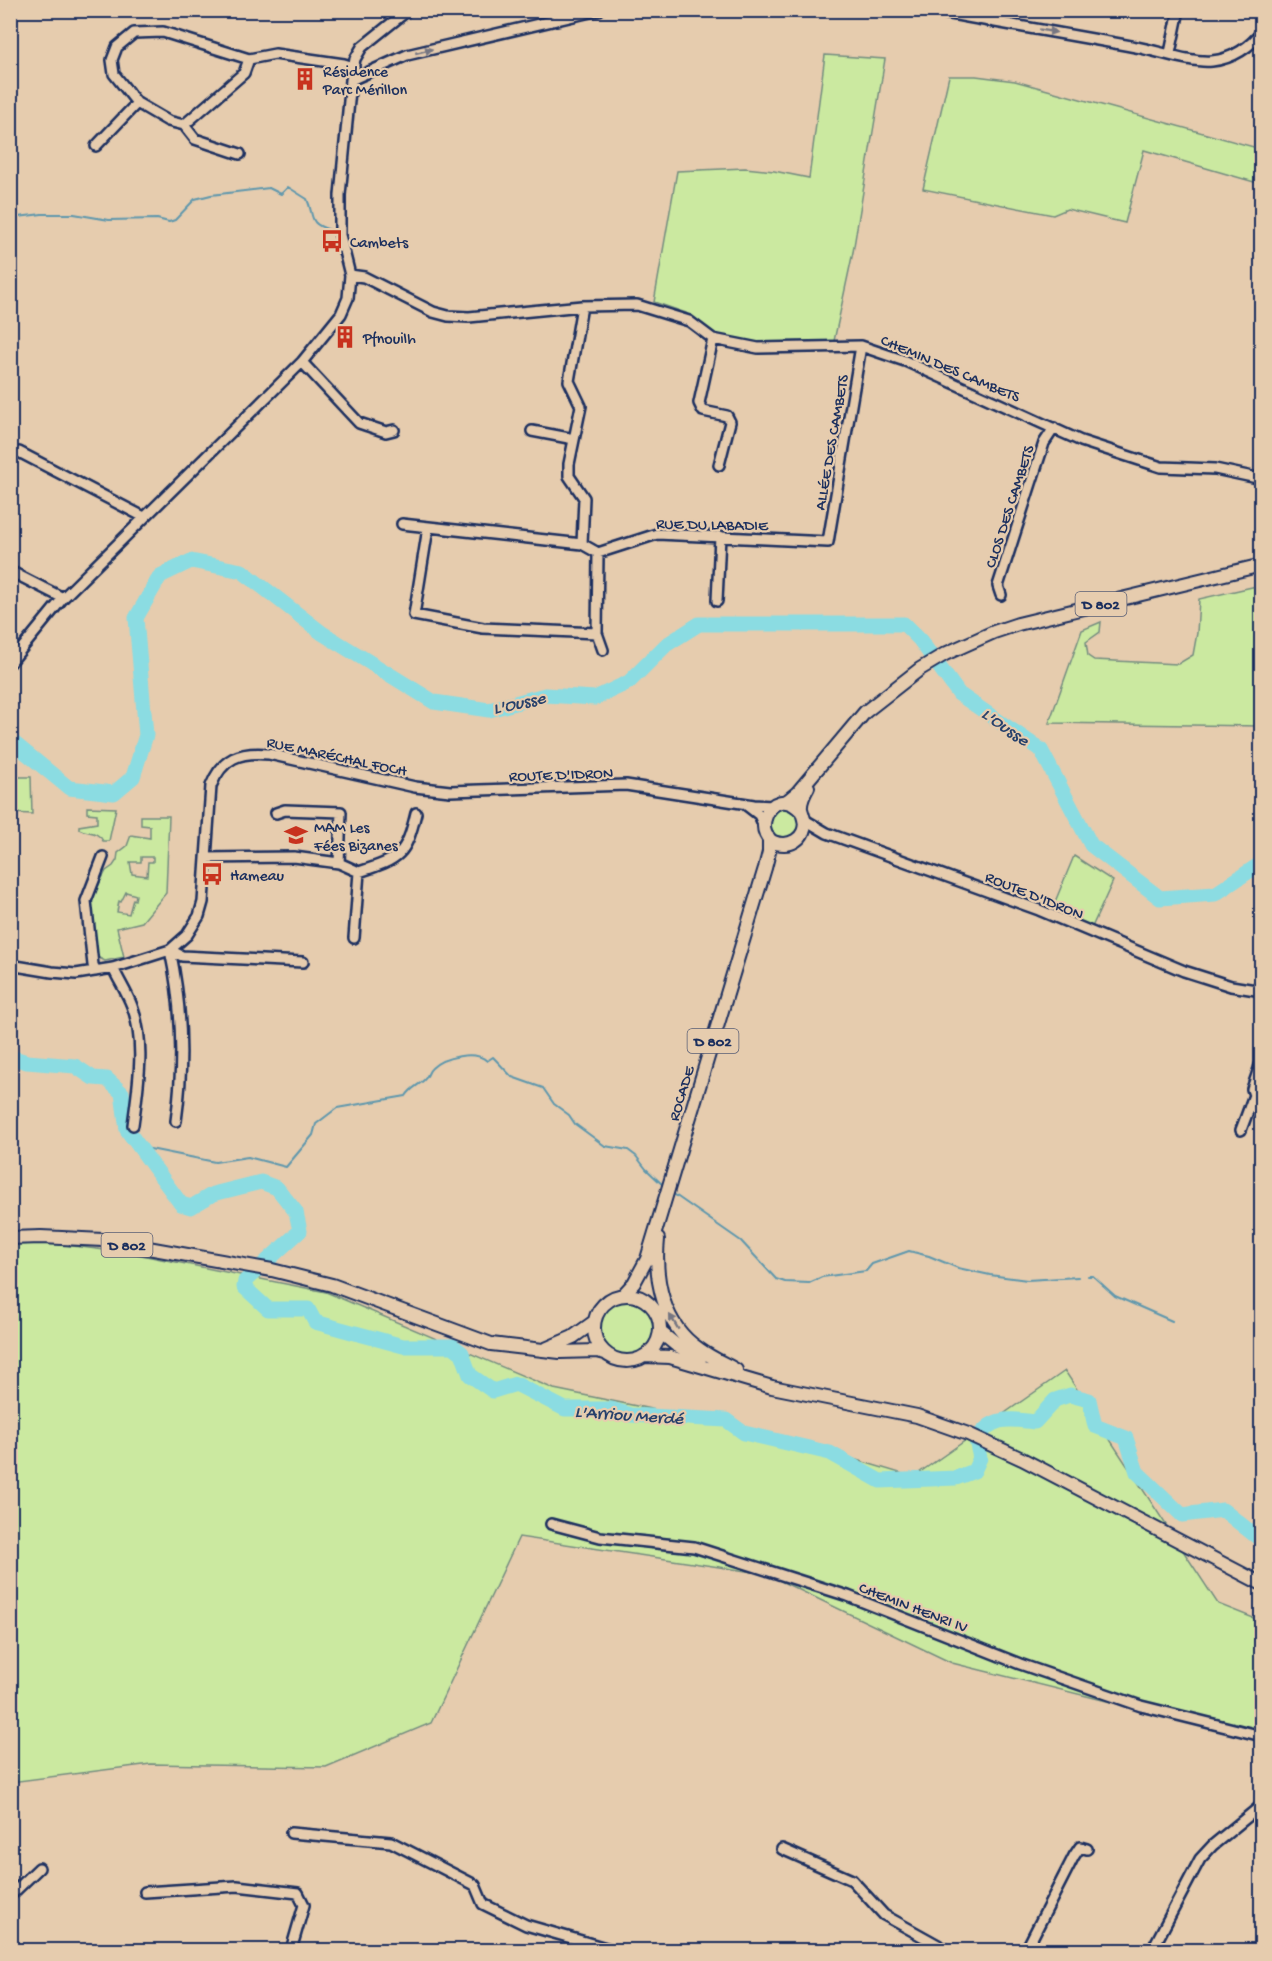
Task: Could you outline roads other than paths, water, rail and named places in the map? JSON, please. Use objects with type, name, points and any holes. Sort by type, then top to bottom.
[{"type":"main road","name":"D 802","points":[[786,802],[797,793],[865,712],[920,669],[941,657],[994,632],[1018,624],[1262,565]]},
{"type":"main road","name":"D 802","points":[[803,816],[803,797],[820,765]]},
{"type":"main road","points":[[786,802],[797,807],[803,816],[805,826],[800,837],[788,844],[781,844],[769,838],[763,824],[764,817],[772,806],[786,802]]},
{"type":"main road","name":"D 802","points":[[765,868],[769,852],[769,838]]},
{"type":"main road","name":"D 802","points":[[765,868],[781,844]]},
{"type":"main road","name":"ROCADE","points":[[647,1259],[765,868]]},
{"type":"main road","points":[[660,1214],[657,1271],[660,1293],[669,1315],[681,1335],[698,1349],[736,1370]]},
{"type":"main road","name":"D 802","points":[[10,1238],[103,1240],[272,1270],[332,1285],[491,1344],[568,1353],[597,1351],[605,1353]]},
{"type":"main road","name":"D 802","points":[[623,1295],[634,1283],[647,1259]]},
{"type":"main road","name":"D 802","points":[[647,1259],[644,1289],[648,1303]]},
{"type":"main road","points":[[623,1295],[632,1295],[648,1303],[655,1311],[660,1332],[651,1350],[644,1356],[624,1361],[605,1353],[594,1334],[594,1322],[602,1307],[615,1297],[623,1295]]},
{"type":"main road","points":[[542,1350],[573,1336],[594,1322]]},
{"type":"main road","points":[[660,1332],[687,1350],[798,1391],[917,1416],[968,1434],[1262,1584]]},
{"type":"main road","points":[[644,1356],[670,1357],[745,1380],[798,1391]]},
{"type":"street","points":[[10,663],[63,598],[302,362],[341,314],[348,298],[350,275],[340,235],[339,219],[351,80],[356,59],[362,47],[408,10]]},
{"type":"street","points":[[351,80],[406,55],[599,10]]},
{"type":"street","points":[[929,10],[1170,53],[1203,61],[1223,59],[1244,49],[1262,31]]},
{"type":"street","points":[[1170,53],[1179,10]]},
{"type":"street","points":[[240,154],[195,139],[184,125],[168,122],[137,103],[114,74],[112,60],[117,46],[134,33],[163,32],[249,59],[275,54],[354,67]]},
{"type":"street","points":[[184,125],[244,73],[249,59]]},
{"type":"street","points":[[96,146],[137,103]]},
{"type":"street","name":"CHEMIN DES CAMBETS","points":[[350,275],[364,277],[433,312],[448,316],[469,317],[582,306],[637,305],[688,321],[713,339],[758,348],[861,346],[905,361],[1081,441],[1161,467],[1215,470],[1262,479]]},
{"type":"street","points":[[582,306],[568,381],[581,406],[569,476],[584,498],[582,544]]},
{"type":"street","points":[[713,339],[699,403],[703,411],[727,416],[730,422],[719,465]]},
{"type":"street","name":"ALLÉE DES CAMBETS","points":[[828,542],[861,346]]},
{"type":"street","points":[[302,362],[359,423],[386,432],[394,430]]},
{"type":"street","name":"CLOS DES CAMBETS","points":[[1001,595],[998,586],[1044,443],[1054,428]]},
{"type":"street","points":[[532,431],[574,439]]},
{"type":"street","points":[[19,452],[144,517]]},
{"type":"street","points":[[402,524],[582,544],[598,554],[597,633],[603,650]]},
{"type":"street","points":[[429,528],[414,615],[483,628],[597,633]]},
{"type":"street","name":"RUE DU LABADIE","points":[[598,554],[657,534],[828,542]]},
{"type":"street","points":[[717,602],[720,536]]},
{"type":"street","points":[[10,571],[63,598]]},
{"type":"street","name":"RUE MARÉCHAL FOCH","points":[[10,965],[76,974],[113,969],[170,950],[187,936],[203,902],[211,786],[216,773],[244,753],[269,754],[415,787]]},
{"type":"street","name":"ROUTE D'IDRON","points":[[415,787],[450,791],[626,785],[772,806]]},
{"type":"street","points":[[744,803],[759,815],[763,824]]},
{"type":"street","points":[[276,813],[285,810],[342,812],[339,863]]},
{"type":"street","points":[[206,858],[294,857],[339,863],[359,872],[381,865],[400,855],[410,839],[416,813]]},
{"type":"street","name":"ROUTE D'IDRON","points":[[803,816],[827,833]]},
{"type":"street","name":"ROUTE D'IDRON","points":[[800,837],[817,832],[827,833],[1019,902],[1175,968],[1232,986],[1262,991]]},
{"type":"street","points":[[96,971],[93,964],[86,901],[103,856]]},
{"type":"street","points":[[354,938],[359,872]]},
{"type":"street","points":[[170,950],[182,956],[303,962]]},
{"type":"street","points":[[170,950],[176,978],[181,1036],[180,1090],[176,1121]]},
{"type":"street","points":[[113,969],[132,1006],[138,1030],[139,1079],[133,1125]]},
{"type":"street","points":[[1241,1130],[1254,1095],[1252,1089],[1262,1060]]},
{"type":"street","name":"CHEMIN HENRI IV","points":[[551,1524],[600,1537],[694,1547],[848,1596],[1020,1664],[1141,1706],[1262,1736]]},
{"type":"street","points":[[1152,1950],[1200,1859],[1213,1845],[1262,1805]]},
{"type":"street","points":[[291,1833],[391,1842],[475,1885],[483,1904],[526,1925],[613,1950]]},
{"type":"street","points":[[1026,1950],[1074,1856],[1080,1847],[1087,1849]]},
{"type":"street","points":[[782,1849],[852,1880],[884,1915],[947,1950]]},
{"type":"street","points":[[10,1896],[39,1868]]},
{"type":"street","points":[[145,1892],[237,1886],[298,1893],[304,1905],[302,1919],[291,1950]]},
{"type":"waterway","points":[[10,218],[42,214],[74,214],[109,220],[157,219],[169,222],[175,220],[195,199],[269,188],[281,194],[288,187],[307,199],[315,222],[330,230]]},
{"type":"waterway","name":"L'Ousse","points":[[10,743],[14,743],[69,788],[114,793],[133,777],[146,735],[136,618],[160,576],[191,561],[242,571],[322,633],[434,702],[489,710],[545,695],[595,698],[629,682],[666,645],[699,624],[904,624],[920,640],[959,694],[1041,750],[1091,845],[1160,898],[1215,894],[1257,866],[1262,867]]},
{"type":"waterway","points":[[140,1147],[215,1162],[248,1157],[286,1167],[313,1135],[316,1124],[337,1108],[406,1096],[425,1079],[437,1064],[467,1055],[487,1061],[493,1057],[512,1077],[543,1088],[554,1104],[569,1115],[575,1124],[605,1146],[628,1150],[665,1187]]},
{"type":"waterway","name":"L'Arriou Merdé","points":[[10,1057],[27,1062],[75,1066],[93,1078],[107,1079],[122,1093],[127,1130],[181,1204],[191,1207],[213,1194],[261,1182],[277,1188],[296,1212],[300,1231],[245,1281],[244,1287],[268,1309],[308,1309],[315,1322],[403,1346],[453,1346],[462,1353],[470,1375],[493,1391],[516,1384],[565,1409],[611,1409],[630,1415],[726,1420],[744,1433],[830,1453],[880,1481],[956,1478],[974,1471],[980,1458],[976,1440],[989,1426],[1002,1420],[1035,1422],[1055,1400],[1070,1395],[1089,1400],[1095,1426],[1126,1438],[1137,1472],[1182,1515],[1223,1510],[1262,1541]]},
{"type":"waterway","points":[[675,1195],[741,1241],[776,1279],[785,1282],[809,1283],[822,1277],[866,1271],[872,1264],[909,1251],[929,1256],[958,1268],[990,1275],[1027,1280],[1078,1277]]},
{"type":"waterway","points":[[1088,1276],[1093,1276],[1115,1296],[1172,1321]]},
{"type":"place","name":"Résidence Parc Mérillon","points":[[305,79]]},
{"type":"place","name":"Cambets","points":[[332,241]]},
{"type":"place","name":"Pfnouilh","points":[[345,337]]},
{"type":"place","name":"MAM Les Fées Bizanes","points":[[296,835]]},
{"type":"place","name":"Hameau","points":[[212,874]]}]
